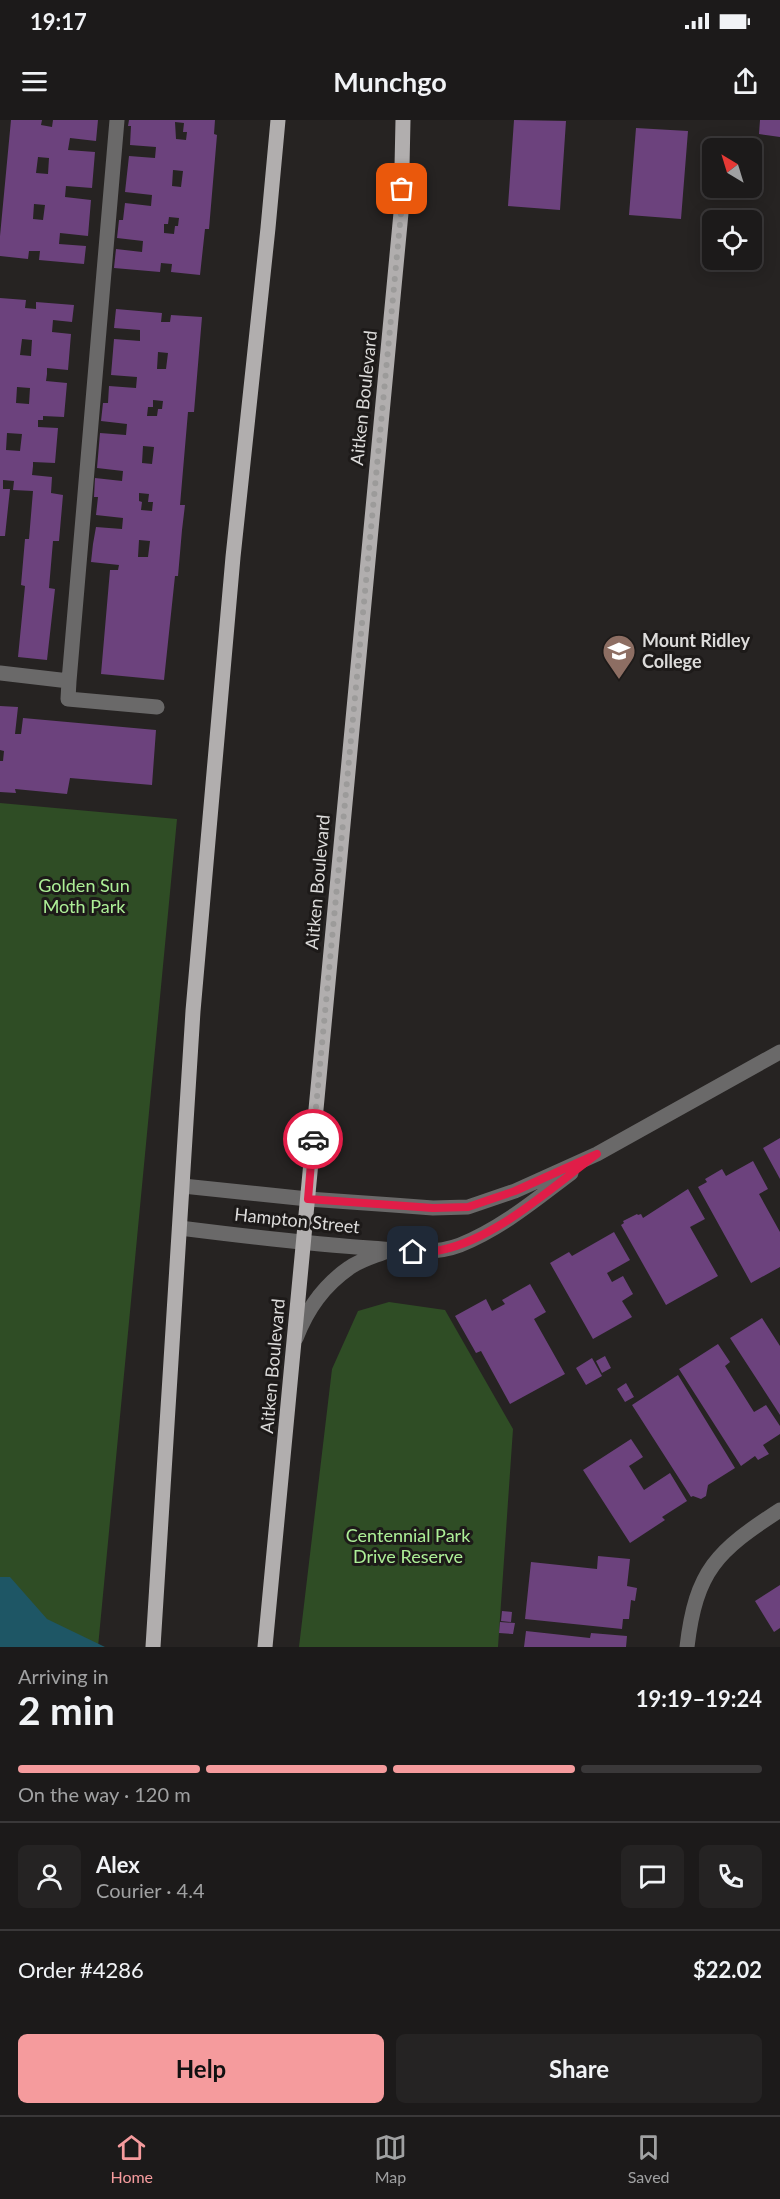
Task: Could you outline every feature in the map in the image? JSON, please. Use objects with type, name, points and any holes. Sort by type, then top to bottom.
[{"type":"main road","points":[[153,1647],[193,1011],[233,557],[278,120]]},
{"type":"main road","name":"Aitken Boulevard","points":[[265,1647],[401,213],[403,120]]},
{"type":"street","points":[[117,120],[68,699],[157,707]]},
{"type":"street","points":[[0,673],[69,681]]},
{"type":"street","name":"Hampton Street","points":[[183,1186],[308,1199],[433,1208],[468,1207],[515,1191],[597,1154],[780,1052]]},
{"type":"street","name":"Hampton Street","points":[[180,1228],[304,1243],[422,1252],[440,1251],[460,1245],[508,1221],[597,1154]]},
{"type":"street","points":[[294,1341],[306,1312],[321,1291],[350,1267],[390,1249]]},
{"type":"street","points":[[687,1647],[690,1618],[708,1571],[737,1538],[780,1510]]},
{"type":"green space","name":"Golden Sun Moth Park","points":[[0,803],[177,819],[98,1647],[0,1647]]},
{"type":"green space","name":"Centennial Park Drive Reserve","points":[[389,1302],[445,1310],[513,1429],[498,1647],[299,1647],[332,1369],[358,1311]]},
{"type":"water","points":[[0,1577],[10,1577],[47,1619],[105,1647],[0,1647]]},
{"type":"building","points":[[11,120],[42,120],[41,125],[52,127],[53,120],[98,120],[96,141],[70,138],[68,150],[95,152],[92,188],[66,186],[65,197],[91,200],[88,236],[60,233],[59,244],[86,246],[84,264],[39,260],[40,251],[29,251],[28,259],[0,256]],"holes":[[[38,157],[49,158],[48,174],[36,173]],[[34,204],[45,205],[43,220],[33,219]]]},
{"type":"building","points":[[129,120],[215,120],[214,134],[217,135],[209,229],[205,229],[200,275],[171,272],[172,264],[161,263],[160,272],[114,268],[116,249],[142,252],[143,241],[117,238],[119,220],[123,220],[125,203],[151,206],[152,195],[125,192],[129,156],[155,158],[156,147],[130,145],[131,126],[128,126]],"holes":[[[175,122],[184,123],[183,132],[187,132],[186,140],[176,139]],[[173,170],[183,171],[181,187],[172,186]],[[169,217],[179,218],[174,234],[164,233],[164,224],[168,224]]]},
{"type":"building","points":[[514,120],[566,121],[560,210],[508,206]]},
{"type":"building","points":[[760,120],[780,120],[780,137],[759,134]]},
{"type":"building","points":[[636,128],[688,131],[681,219],[629,215]]},
{"type":"building","points":[[0,298],[26,300],[25,308],[36,309],[36,302],[74,305],[72,322],[53,320],[52,332],[71,334],[68,370],[47,368],[46,381],[67,383],[64,417],[43,416],[43,420],[38,420],[38,427],[58,428],[55,463],[33,462],[32,475],[52,477],[51,493],[63,495],[59,541],[53,541],[49,588],[55,589],[47,660],[18,657],[25,586],[21,585],[25,539],[29,539],[33,491],[13,490],[14,481],[3,480],[3,489],[10,489],[5,536],[0,536]],"holes":[[[22,339],[32,340],[31,356],[20,355]],[[17,387],[30,388],[29,404],[16,403]],[[7,433],[22,434],[20,451],[6,450]]]},
{"type":"building","points":[[116,309],[162,313],[161,322],[170,322],[171,315],[202,317],[194,412],[188,412],[180,505],[185,505],[164,680],[101,674],[110,570],[118,570],[119,565],[91,562],[93,544],[96,527],[122,529],[123,518],[96,515],[98,497],[94,497],[95,478],[122,481],[123,471],[97,468],[100,433],[126,435],[127,424],[101,421],[103,403],[108,403],[109,386],[136,388],[137,377],[111,375],[114,339],[140,341],[140,330],[114,328]],"holes":[[[158,352],[168,353],[166,369],[157,369]],[[153,400],[163,401],[162,409],[158,409],[157,416],[147,416],[148,407],[153,407]],[[143,446],[154,447],[152,464],[142,463]],[[139,493],[149,494],[148,502],[153,502],[152,511],[141,510],[142,502],[139,501]],[[139,540],[150,541],[148,557],[138,557]]]},
{"type":"building","points":[[0,706],[18,707],[15,734],[21,734],[23,718],[156,730],[152,785],[70,778],[67,794],[15,789],[16,793],[0,792],[0,761],[3,761],[4,751],[0,750]]},
{"type":"building","points":[[780,1138],[780,1179],[763,1148]]},
{"type":"building","points":[[753,1161],[768,1189],[759,1194],[780,1232],[780,1267],[751,1283],[698,1187],[707,1182],[705,1179],[722,1169],[726,1176]]},
{"type":"building","points":[[688,1189],[705,1219],[690,1227],[718,1276],[666,1305],[621,1225],[623,1221],[637,1214],[641,1214],[643,1218]]},
{"type":"building","points":[[614,1232],[630,1260],[607,1273],[612,1282],[623,1276],[633,1294],[622,1301],[632,1317],[593,1339],[550,1263],[569,1252],[572,1256]]},
{"type":"building","points":[[530,1284],[546,1312],[534,1319],[565,1374],[510,1404],[481,1351],[476,1353],[455,1316],[486,1299],[492,1311],[505,1304],[502,1300]]},
{"type":"building","points":[[762,1318],[780,1346],[780,1415],[730,1338]]},
{"type":"building","points":[[718,1344],[730,1362],[725,1366],[754,1412],[766,1405],[780,1426],[780,1434],[763,1445],[769,1454],[758,1460],[755,1456],[741,1466],[679,1369]]},
{"type":"building","points":[[605,1356],[611,1368],[602,1373],[596,1361]]},
{"type":"building","points":[[592,1358],[602,1376],[586,1385],[576,1368]]},
{"type":"building","points":[[678,1375],[735,1468],[708,1485],[706,1496],[701,1499],[691,1497],[632,1405]]},
{"type":"building","points":[[626,1383],[634,1397],[625,1402],[617,1389]]},
{"type":"building","points":[[631,1439],[643,1457],[629,1466],[644,1490],[670,1473],[687,1501],[662,1517],[665,1520],[630,1543],[583,1470]]},
{"type":"building","points":[[598,1556],[630,1559],[627,1586],[637,1588],[635,1601],[631,1600],[629,1619],[623,1619],[622,1629],[525,1619],[531,1562],[597,1569]]},
{"type":"building","points":[[780,1585],[780,1628],[774,1632],[755,1601]]},
{"type":"building","points":[[502,1611],[512,1612],[511,1622],[501,1621]]},
{"type":"building","points":[[500,1622],[515,1623],[513,1634],[499,1633]]},
{"type":"building","points":[[526,1631],[590,1638],[591,1633],[627,1636],[626,1647],[524,1647]]},
{"type":"way so far","points":[[313,1139],[402,189]]},
{"type":"place","name":"Mount Ridley College","points":[[619,680]]},
{"type":"route","points":[[313,1139],[308,1199],[433,1208],[468,1207],[515,1191],[597,1154],[508,1221],[460,1245],[440,1251],[413,1252]]}]
